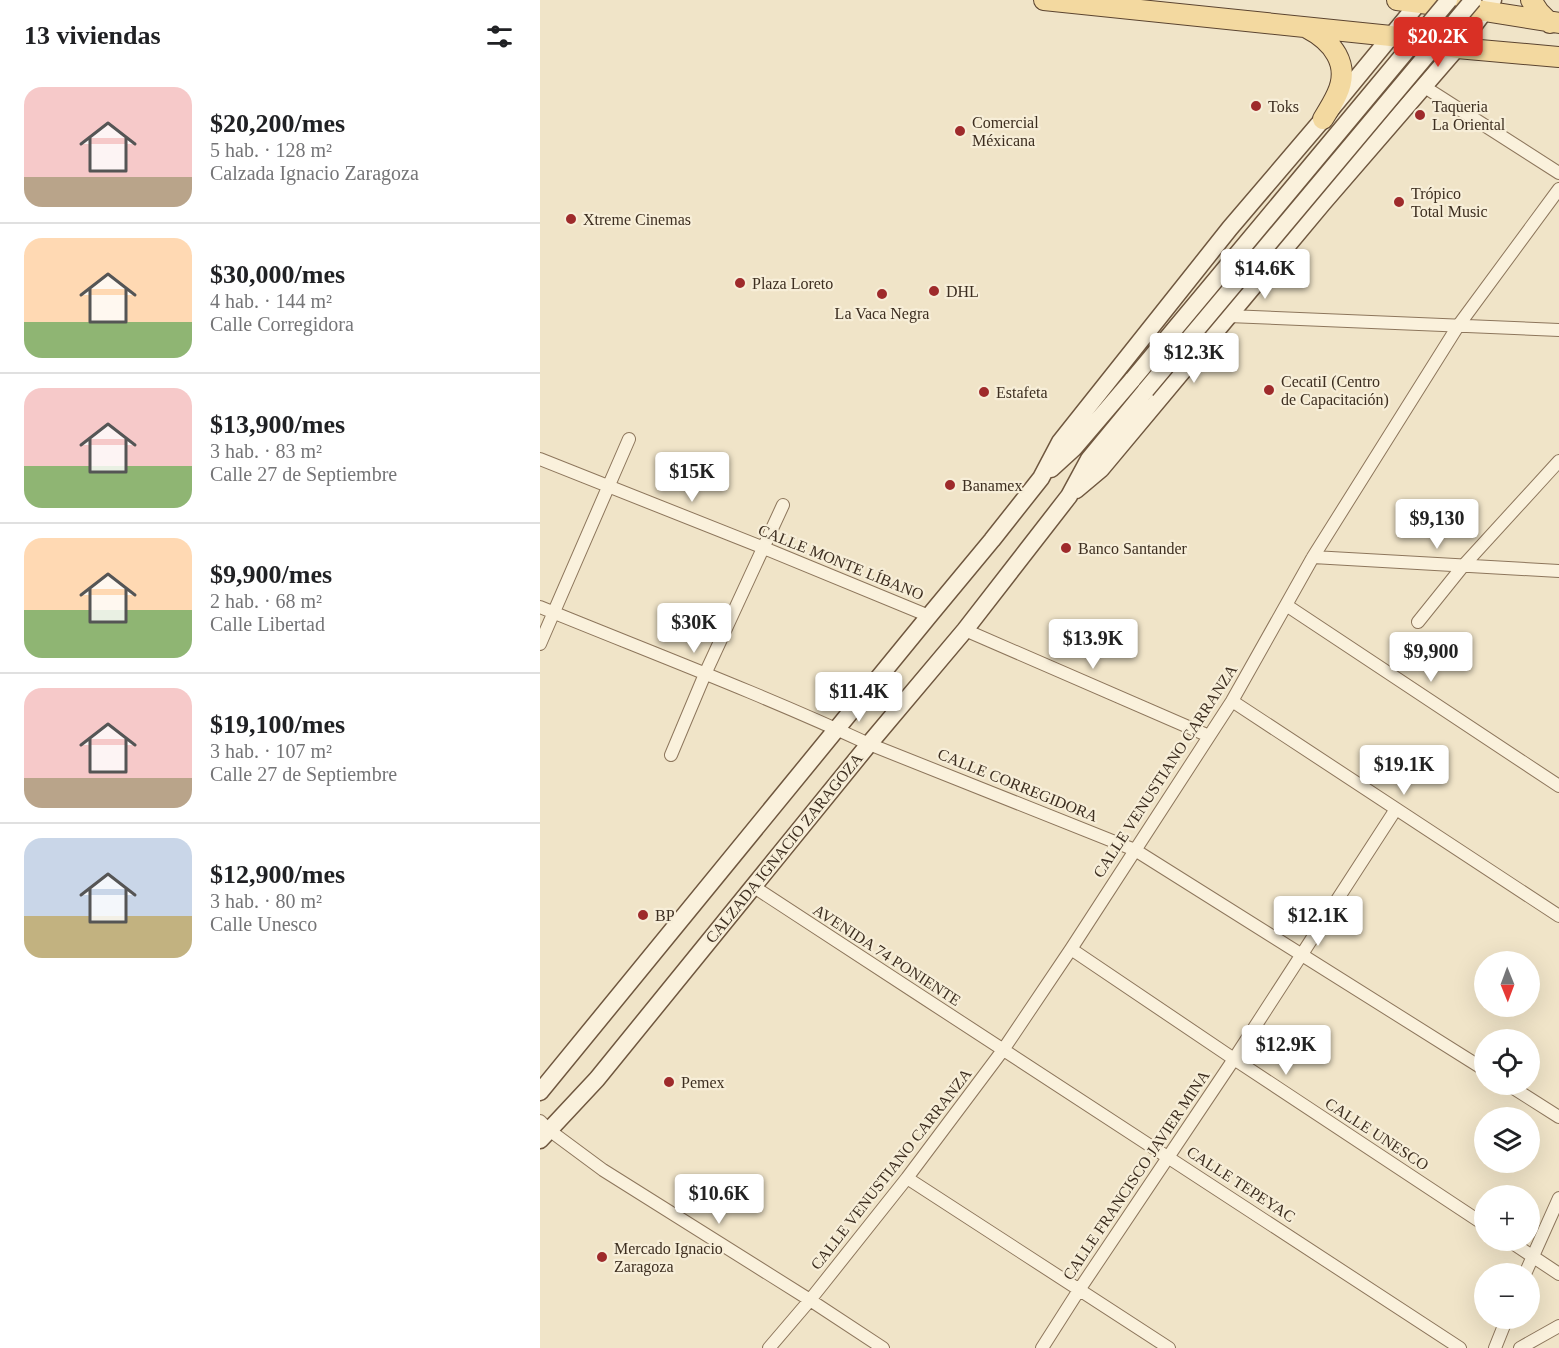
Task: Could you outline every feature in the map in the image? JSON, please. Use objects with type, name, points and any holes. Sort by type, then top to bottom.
[{"type":"main road","points":[[1044,0],[1390,36],[1457,48],[1559,57]]},
{"type":"main road","points":[[1397,0],[1483,4],[1555,23]]},
{"type":"main road","name":"CALZADA IGNACIO ZARAGOZA","points":[[543,1131],[597,1079],[869,744],[965,630],[1068,496],[1089,459],[1139,385],[1449,0]]},
{"type":"main road","points":[[1531,0],[1539,12],[1555,23]]},
{"type":"main road","name":"CALZADA IGNACIO ZARAGOZA","points":[[1041,478],[1060,442],[1230,228],[1420,1]]},
{"type":"main road","name":"CALZADA IGNACIO ZARAGOZA","points":[[540,1092],[1041,478],[1139,385],[1483,4]]},
{"type":"main road","name":"CALZADA IGNACIO ZARAGOZA","points":[[1068,496],[1101,469],[1323,203],[1457,48],[1483,4]]},
{"type":"main road","points":[[1305,27],[1324,38],[1333,47],[1341,69],[1338,93],[1323,119]]},
{"type":"main road","points":[[1281,166],[1305,158],[1316,161],[1320,165],[1325,180],[1323,203]]},
{"type":"street","points":[[1423,86],[1559,173]]},
{"type":"street","name":"CALLE VENUSTIANO CARRANZA","points":[[768,1348],[810,1300],[907,1178],[1003,1050],[1232,701],[1313,557],[1458,326],[1559,189]]},
{"type":"street","points":[[1228,316],[1559,330]]},
{"type":"street","points":[[540,644],[629,439]]},
{"type":"street","name":"CALLE MONTE LÍBANO","points":[[540,459],[929,616]]},
{"type":"street","points":[[1418,622],[1463,566],[1559,461]]},
{"type":"street","points":[[671,755],[705,674],[783,504]]},
{"type":"street","points":[[1313,557],[1559,571]]},
{"type":"street","points":[[1286,605],[1559,786]]},
{"type":"street","name":"CALLE CORREGIDORA","points":[[540,607],[869,744],[1134,850],[1474,1063]]},
{"type":"street","points":[[965,630],[1209,736]]},
{"type":"street","points":[[1232,701],[1559,916]]},
{"type":"street","name":"CALLE FRANCISCO JAVIER MINA","points":[[1042,1348],[1234,1059],[1396,809]]},
{"type":"street","name":"AVENIDA 74 PONIENTE","points":[[754,886],[1003,1050]]},
{"type":"street","name":"CALLE UNESCO","points":[[1071,949],[1474,1218]]},
{"type":"street","name":"CALLE TEPEYAC","points":[[1003,1050],[1169,1156],[1460,1348]]},
{"type":"street","points":[[1524,1095],[1559,1117]]},
{"type":"street","points":[[543,1131],[883,1348]]},
{"type":"street","points":[[907,1178],[1169,1348]]},
{"type":"street","points":[[1530,1263],[1559,1198]]},
{"type":"street","points":[[1524,1251],[1559,1274]]},
{"type":"street","points":[[1520,1348],[1559,1326]]},
{"type":"street","points":[[1495,1348],[1503,1329]]},
{"type":"place","name":"Toks","points":[[1256,106]]},
{"type":"place","name":"Taqueria La Oriental","points":[[1420,115]]},
{"type":"place","name":"Comercial Méxicana","points":[[960,131]]},
{"type":"place","name":"Trópico Total Music","points":[[1399,202]]},
{"type":"place","name":"Xtreme Cinemas","points":[[571,219]]},
{"type":"place","name":"Plaza Loreto","points":[[740,283]]},
{"type":"place","name":"DHL","points":[[934,291]]},
{"type":"place","name":"La Vaca Negra","points":[[882,294]]},
{"type":"place","name":"CecatiI (Centro de Capacitación)","points":[[1269,390]]},
{"type":"place","name":"Estafeta","points":[[984,392]]},
{"type":"place","name":"Banamex","points":[[950,485]]},
{"type":"place","name":"Banco Santander","points":[[1066,548]]},
{"type":"place","name":"BP","points":[[643,915]]},
{"type":"place","name":"Pemex","points":[[669,1082]]},
{"type":"place","name":"Mercado Ignacio Zaragoza","points":[[602,1257]]}]
